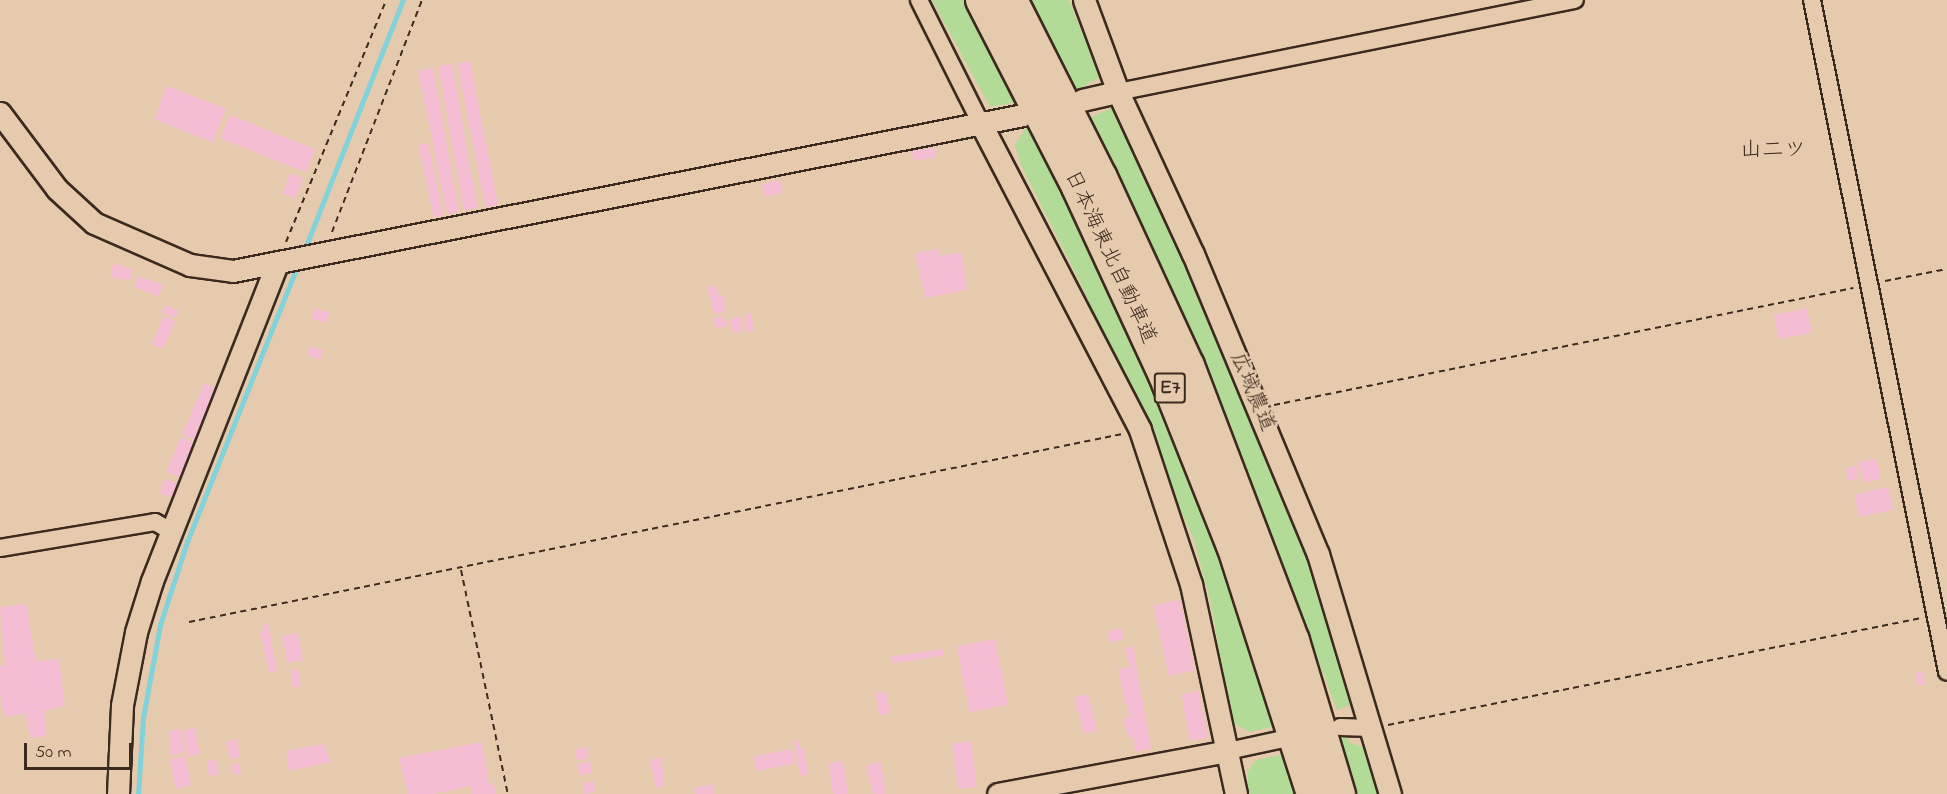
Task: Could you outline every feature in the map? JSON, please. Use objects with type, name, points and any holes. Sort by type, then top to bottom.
[{"type":"highway","name":"日本海東北自動車道","points":[[982,0],[1083,197],[1165,375],[1234,548],[1313,794]]},
{"type":"highway","name":"日本海東北自動車道","points":[[1011,0],[1101,178],[1188,366],[1293,641],[1339,794]]},
{"type":"street","points":[[919,0],[1140,430],[1191,584],[1236,794]]},
{"type":"street","name":"広域農道","points":[[1084,0],[1118,92],[1259,408],[1318,554],[1390,794]]},
{"type":"street","points":[[1082,100],[1575,0]]},
{"type":"street","points":[[1812,0],[1947,672]]},
{"type":"street","points":[[0,113],[57,189],[94,224],[165,255],[210,270],[283,262],[1023,115]]},
{"type":"street","points":[[118,794],[122,705],[136,632],[172,532],[283,262]]},
{"type":"street","points":[[0,548],[154,522],[172,532]]},
{"type":"street","points":[[1340,727],[1372,728]]},
{"type":"street","points":[[998,794],[1283,739]]},
{"type":"path","points":[[283,262],[386,0]]},
{"type":"path","points":[[322,253],[422,0]]},
{"type":"path","points":[[1259,408],[1947,269]]},
{"type":"path","points":[[189,622],[460,570],[1140,430]]},
{"type":"path","points":[[460,570],[508,794]]},
{"type":"path","points":[[1372,728],[1936,615]]},
{"type":"green space","points":[[932,0],[965,0],[1018,102],[990,107]]},
{"type":"green space","points":[[1028,0],[1069,0],[1100,77],[1074,92]]},
{"type":"green space","points":[[1111,108],[1147,164],[1265,433],[1357,691],[1348,706],[1337,710],[1230,423],[1159,261],[1088,119]]},
{"type":"green space","points":[[1026,128],[1034,128],[1105,272],[1210,518],[1276,726],[1250,732],[1233,723],[1210,600],[1194,540],[1080,282],[1020,163],[1015,144]]},
{"type":"green space","points":[[1345,733],[1350,743],[1373,749],[1385,794],[1355,794],[1337,735]]},
{"type":"green space","points":[[1286,754],[1297,794],[1248,794],[1248,771],[1256,760]]},
{"type":"building","points":[[470,61],[498,205],[485,208],[457,63]]},
{"type":"building","points":[[452,64],[477,208],[464,210],[438,66]]},
{"type":"building","points":[[433,68],[459,212],[447,214],[418,71]]},
{"type":"building","points":[[167,86],[226,109],[213,142],[154,120]]},
{"type":"building","points":[[230,115],[315,149],[306,173],[221,138]]},
{"type":"building","points":[[428,143],[443,215],[434,217],[418,145]]},
{"type":"building","points":[[935,148],[936,158],[913,160],[912,150]]},
{"type":"building","points":[[290,173],[303,178],[295,199],[282,194]]},
{"type":"building","points":[[780,180],[783,193],[764,197],[761,184]]},
{"type":"building","points":[[939,249],[940,256],[962,252],[967,290],[925,298],[915,253]]},
{"type":"building","points":[[114,263],[133,270],[130,280],[113,278],[110,273]]},
{"type":"building","points":[[138,276],[163,285],[159,297],[134,287]]},
{"type":"building","points":[[716,286],[719,296],[724,295],[725,312],[714,314],[707,287]]},
{"type":"building","points":[[165,305],[179,311],[176,318],[162,312]]},
{"type":"building","points":[[314,308],[329,312],[327,323],[311,319]]},
{"type":"building","points":[[1807,308],[1812,332],[1779,340],[1774,315]]},
{"type":"building","points":[[751,313],[754,331],[747,332],[745,315]]},
{"type":"building","points":[[164,316],[175,321],[162,349],[151,344]]},
{"type":"building","points":[[722,316],[728,326],[715,328],[713,318]]},
{"type":"building","points":[[741,316],[743,331],[733,333],[730,320]]},
{"type":"building","points":[[310,346],[323,350],[320,360],[307,356]]},
{"type":"building","points":[[204,383],[218,389],[196,440],[182,435]]},
{"type":"building","points":[[181,437],[195,443],[180,478],[166,472]]},
{"type":"building","points":[[1876,458],[1881,478],[1864,483],[1859,462]]},
{"type":"building","points":[[1857,466],[1858,479],[1847,481],[1846,468]]},
{"type":"building","points":[[165,479],[179,484],[174,498],[160,493]]},
{"type":"building","points":[[1888,487],[1893,509],[1859,517],[1854,495]]},
{"type":"building","points":[[1180,600],[1195,670],[1169,676],[1154,606]]},
{"type":"building","points":[[26,604],[36,661],[59,659],[65,706],[44,711],[46,736],[30,738],[25,714],[4,717],[0,692],[0,666],[5,665],[0,607]]},
{"type":"building","points":[[268,623],[277,671],[269,673],[260,632],[264,631],[263,624]]},
{"type":"building","points":[[1122,628],[1124,640],[1110,642],[1108,630]]},
{"type":"building","points":[[298,633],[303,661],[287,663],[282,636]]},
{"type":"building","points":[[995,639],[1008,705],[970,712],[957,646]]},
{"type":"building","points":[[1133,646],[1151,749],[1135,752],[1133,737],[1128,738],[1123,718],[1129,717],[1118,669],[1130,667],[1125,648]]},
{"type":"building","points":[[943,649],[944,656],[891,663],[891,656]]},
{"type":"building","points":[[298,669],[301,687],[293,688],[290,670]]},
{"type":"building","points":[[1923,672],[1925,685],[1917,686],[1915,673]]},
{"type":"building","points":[[886,691],[890,714],[879,716],[875,693]]},
{"type":"building","points":[[1199,691],[1208,737],[1190,741],[1181,694]]},
{"type":"building","points":[[1088,694],[1097,731],[1084,734],[1074,697]]},
{"type":"building","points":[[195,728],[200,755],[188,757],[183,730]]},
{"type":"building","points":[[180,729],[185,752],[170,756],[169,731]]},
{"type":"building","points":[[237,739],[240,757],[230,759],[226,742]]},
{"type":"building","points":[[798,740],[800,748],[804,747],[808,774],[800,776],[794,741]]},
{"type":"building","points":[[971,741],[977,787],[958,789],[952,743]]},
{"type":"building","points":[[482,742],[489,784],[493,783],[496,794],[472,794],[470,786],[433,794],[408,794],[399,758]]},
{"type":"building","points":[[324,744],[331,762],[289,771],[286,751]]},
{"type":"building","points":[[586,747],[589,758],[577,761],[574,750]]},
{"type":"building","points":[[792,749],[795,764],[757,771],[754,756]]},
{"type":"building","points":[[185,756],[191,785],[176,789],[169,759]]},
{"type":"building","points":[[661,757],[665,785],[656,789],[650,760]]},
{"type":"building","points":[[216,759],[219,775],[209,776],[207,761]]},
{"type":"building","points":[[590,761],[592,773],[580,775],[577,764]]},
{"type":"building","points":[[843,761],[848,794],[833,794],[828,763]]},
{"type":"building","points":[[881,762],[886,794],[873,794],[866,765]]},
{"type":"building","points":[[240,763],[241,774],[233,775],[232,764]]},
{"type":"building","points":[[594,781],[596,792],[584,794],[582,783]]},
{"type":"building","points":[[713,784],[714,794],[695,794],[694,788]]},
{"type":"waterway","points":[[304,251],[403,0]]},
{"type":"waterway","points":[[138,794],[143,718],[160,625],[187,542],[298,265]]},
{"type":"district","name":"山二ツ","points":[[1773,152]]}]
